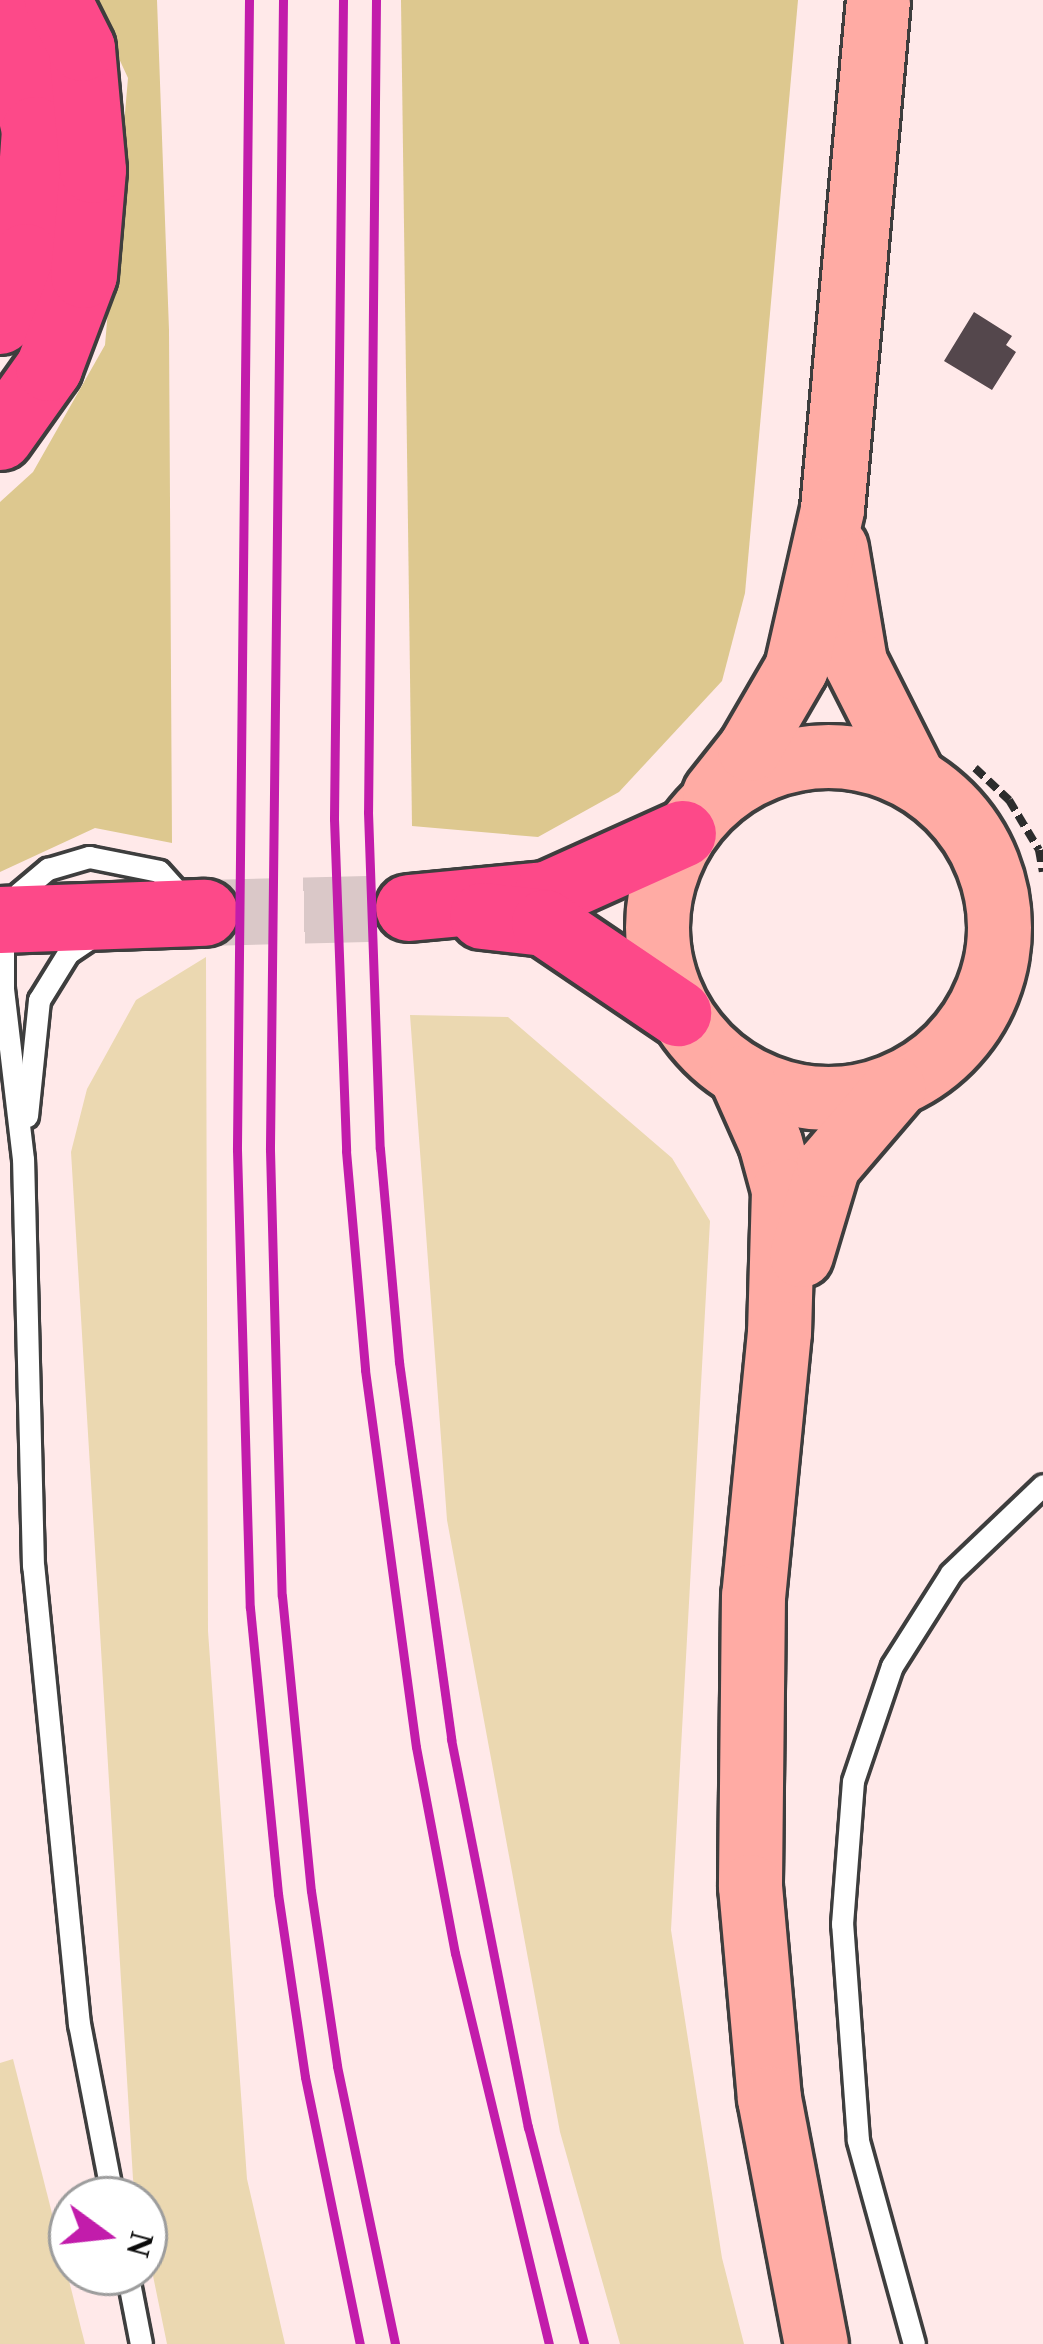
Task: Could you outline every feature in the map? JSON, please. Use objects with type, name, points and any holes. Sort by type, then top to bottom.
[{"type":"highway","points":[[0,437],[49,368],[84,275],[93,170],[82,48],[58,0]]},
{"type":"highway","points":[[0,10],[10,26],[35,130],[26,256],[0,321]]},
{"type":"highway","points":[[678,1012],[545,923],[418,908],[548,895],[693,822]]},
{"type":"highway","points":[[2,920],[201,914]]},
{"type":"street","points":[[878,0],[832,509],[796,668],[749,748],[693,822],[664,876],[656,922],[661,969],[678,1012],[705,1049],[741,1077],[790,1096],[842,1100],[894,1088]]},
{"type":"street","points":[[779,1332],[828,1165],[894,1088],[942,1058],[1021,965],[985,855],[955,810],[940,768],[855,662],[832,509]]},
{"type":"street","points":[[693,822],[747,775],[802,757],[859,757],[940,768]]},
{"type":"street","points":[[741,1077],[770,1142],[783,1190],[779,1332],[753,1595],[750,1886],[769,2098],[816,2344]]},
{"type":"lane","points":[[108,2176],[79,2024],[33,1566],[22,1159],[2,987],[2,920],[19,892],[48,869],[89,856],[159,871],[201,914]]},
{"type":"lane","points":[[22,1159],[39,1000],[68,953],[132,916]]},
{"type":"lane","points":[[914,2344],[858,2140],[842,1924],[854,1781],[892,1666],[950,1573],[1043,1485]]},
{"type":"lane","points":[[132,2296],[141,2344]]},
{"type":"path","points":[[940,768],[1009,800],[1039,850],[1043,872]]},
{"type":"shaded area","points":[[92,0],[157,0],[169,330],[172,843],[95,828],[0,872],[0,502],[33,472],[105,345],[128,78]]},
{"type":"shaded area","points":[[401,0],[798,0],[745,593],[722,681],[619,792],[538,837],[412,826]]},
{"type":"shaded area","points":[[206,957],[208,1631],[247,2179],[285,2344],[167,2344],[157,2296],[168,2296],[168,2176],[133,2176],[71,1152],[87,1089],[136,1000]]},
{"type":"shaded area","points":[[410,1015],[508,1017],[672,1158],[710,1221],[671,1930],[722,2258],[744,2344],[620,2344],[560,2132],[447,1520]]},
{"type":"shaded area","points":[[13,2059],[48,2198],[48,2296],[73,2296],[85,2344],[0,2344],[0,2063]]},
{"type":"building","points":[[974,312],[1012,336],[1006,345],[1016,352],[992,390],[944,361]]},
{"type":"tunnel","points":[[205,913],[409,908]]},
{"type":"railway","points":[[249,0],[237,1150],[250,1608],[278,1894],[305,2077],[360,2344]]},
{"type":"railway","points":[[283,0],[270,1150],[282,1596],[311,1891],[337,2066],[395,2344]]},
{"type":"railway","points":[[343,0],[334,819],[346,1151],[365,1370],[416,1747],[455,1953],[549,2344]]},
{"type":"railway","points":[[376,0],[368,812],[380,1149],[399,1362],[451,1739],[528,2127],[584,2344]]}]
